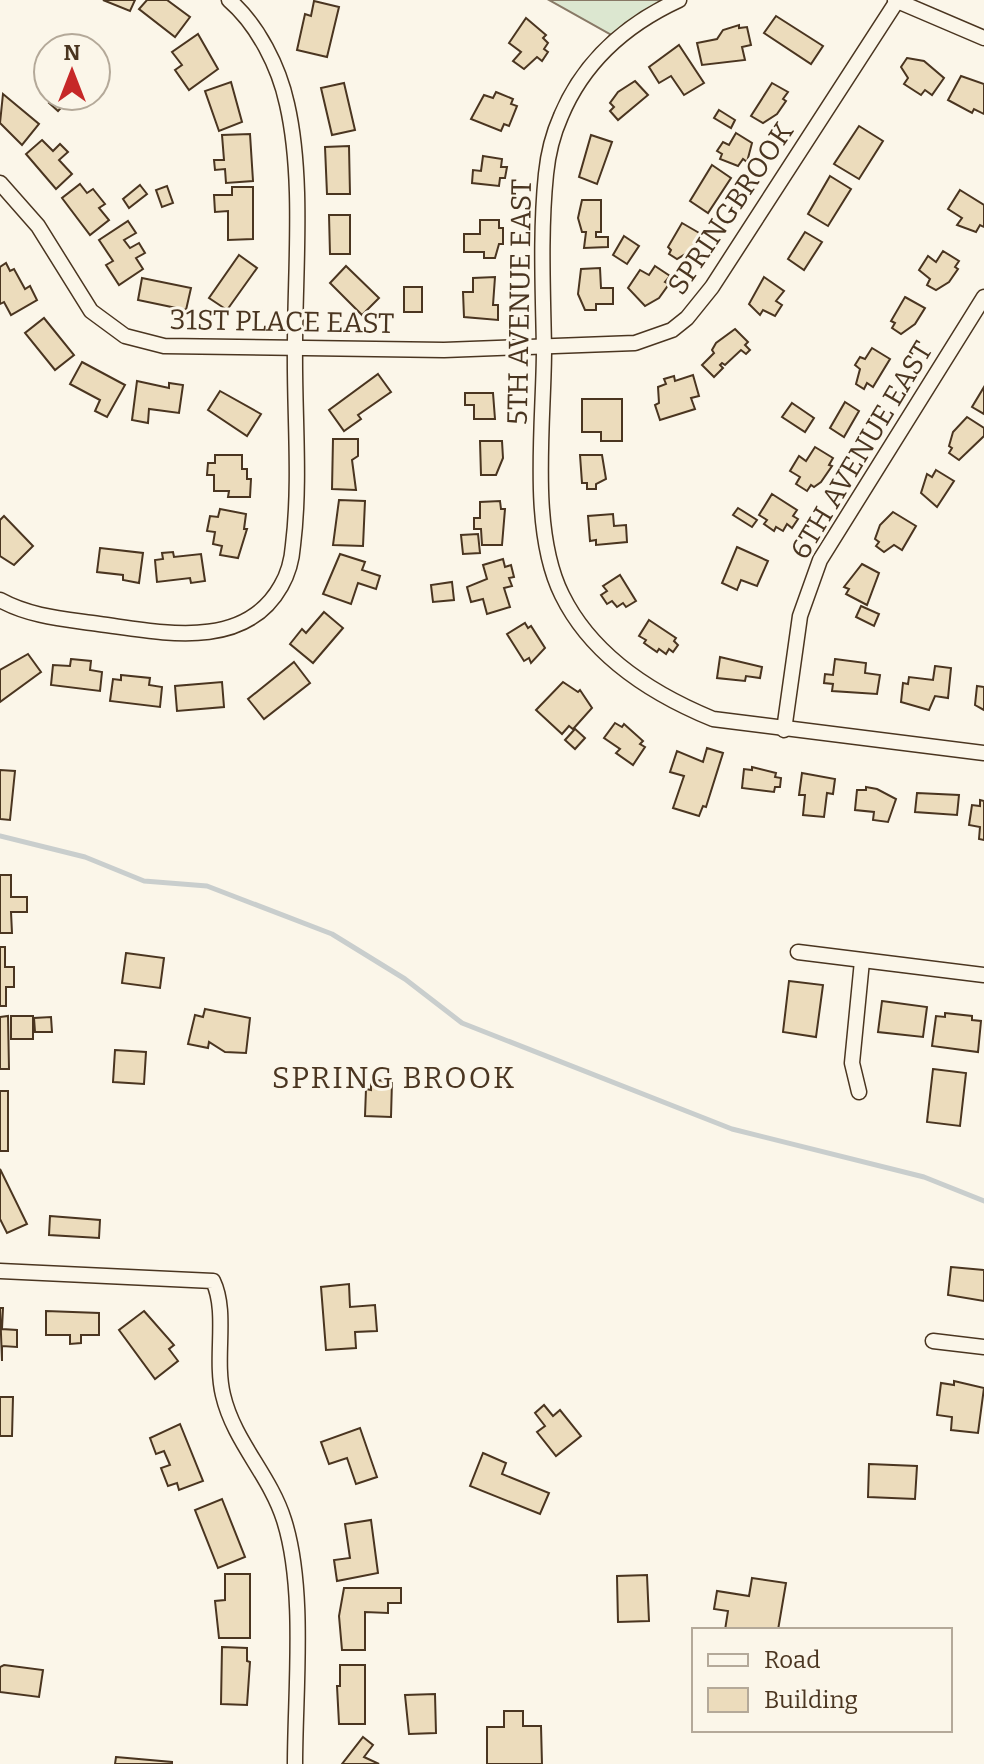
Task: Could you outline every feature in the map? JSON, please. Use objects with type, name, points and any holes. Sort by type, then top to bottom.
[{"type":"street","points":[[896,0],[984,38]]},
{"type":"street","name":"SPRINGBROOK","points":[[544,349],[635,343],[663,334],[687,318],[712,287],[896,0]]},
{"type":"street","name":"5TH AVENUE EAST","points":[[678,1],[639,21],[607,47],[571,95],[555,133],[546,171],[543,212],[544,514],[548,552],[560,591],[581,626],[608,656],[640,680],[713,719],[984,753]]},
{"type":"street","points":[[0,600],[36,614],[194,635],[234,625],[269,603],[281,586],[293,548],[295,207],[288,107],[267,51],[231,2]]},
{"type":"street","name":"31ST PLACE EAST","points":[[0,183],[38,226],[91,311],[125,336],[145,343],[184,348],[544,349]]},
{"type":"street","name":"6TH AVENUE EAST","points":[[784,730],[800,616],[820,560],[984,297]]},
{"type":"street","points":[[798,952],[984,975]]},
{"type":"street","points":[[859,1092],[852,1063],[862,961]]},
{"type":"street","points":[[0,1271],[213,1281],[220,1295],[218,1369],[226,1409],[243,1447],[276,1497],[294,1555],[295,1764]]},
{"type":"street","points":[[933,1341],[984,1347]]},
{"type":"green space","points":[[549,0],[679,0],[617,38]]},
{"type":"building","points":[[103,0],[135,0],[130,11]]},
{"type":"building","points":[[147,0],[167,0],[190,17],[175,37],[139,9]]},
{"type":"building","points":[[314,1],[339,7],[327,57],[297,50],[305,14],[311,16]]},
{"type":"building","points":[[776,16],[823,46],[811,64],[764,33]]},
{"type":"building","points":[[526,18],[546,35],[543,38],[548,43],[544,49],[548,52],[542,61],[537,57],[524,69],[513,61],[521,52],[509,43]]},
{"type":"building","points":[[739,25],[739,28],[747,27],[751,45],[742,47],[745,60],[702,65],[697,43],[717,39],[723,30]]},
{"type":"building","points":[[198,34],[218,69],[189,90],[175,70],[182,65],[172,52]]},
{"type":"building","points":[[679,45],[704,83],[684,95],[671,76],[659,83],[649,67]]},
{"type":"building","points":[[907,58],[924,61],[944,78],[932,95],[925,90],[921,95],[904,84],[908,78],[901,67]]},
{"type":"building","points":[[961,76],[984,84],[984,114],[974,109],[972,113],[948,100]]},
{"type":"building","points":[[635,81],[648,95],[618,120],[610,111],[614,107],[610,103],[618,92]]},
{"type":"building","points":[[231,82],[242,122],[219,131],[205,91]]},
{"type":"building","points":[[344,83],[355,130],[332,135],[321,88]]},
{"type":"building","points":[[772,83],[788,92],[783,99],[786,101],[777,114],[763,123],[751,116]]},
{"type":"building","points":[[496,92],[513,99],[511,104],[517,106],[509,126],[504,124],[501,131],[471,119],[484,95],[493,98]]},
{"type":"building","points":[[3,94],[39,124],[22,145],[0,123]]},
{"type":"building","points":[[719,110],[735,120],[731,128],[714,118]]},
{"type":"building","points":[[859,126],[883,141],[859,179],[834,164]]},
{"type":"building","points":[[736,133],[752,143],[747,162],[743,159],[738,166],[720,159],[722,154],[717,151],[723,142],[729,145]]},
{"type":"building","points":[[250,134],[253,181],[226,183],[225,169],[215,170],[214,160],[224,160],[222,135]]},
{"type":"building","points":[[591,135],[612,142],[597,184],[579,177]]},
{"type":"building","points":[[42,140],[53,151],[60,144],[68,152],[59,160],[72,174],[56,189],[26,154]]},
{"type":"building","points":[[349,146],[350,194],[327,194],[325,147]]},
{"type":"building","points":[[483,156],[502,159],[501,167],[507,167],[505,178],[500,178],[499,186],[472,183],[473,170],[481,171]]},
{"type":"building","points":[[712,165],[731,178],[708,213],[690,201]]},
{"type":"building","points":[[830,176],[851,189],[828,226],[808,214]]},
{"type":"building","points":[[80,184],[87,193],[93,189],[105,204],[99,208],[109,220],[90,235],[62,198]]},
{"type":"building","points":[[140,185],[147,194],[129,208],[123,199]]},
{"type":"building","points":[[167,186],[173,203],[162,207],[156,190]]},
{"type":"building","points":[[232,187],[253,187],[253,239],[228,240],[228,211],[215,212],[214,195],[232,195]]},
{"type":"building","points":[[960,190],[984,205],[984,227],[980,225],[976,232],[957,225],[962,218],[948,209]]},
{"type":"building","points":[[582,200],[601,200],[601,232],[596,232],[596,237],[608,237],[608,247],[584,248],[586,232],[582,232],[578,218]]},
{"type":"building","points":[[329,215],[350,215],[350,254],[330,254]]},
{"type":"building","points":[[480,220],[499,220],[499,228],[503,228],[503,244],[499,244],[495,258],[484,258],[484,252],[464,252],[464,234],[480,234]]},
{"type":"building","points":[[128,221],[136,233],[124,240],[130,248],[139,243],[145,253],[136,258],[143,269],[119,285],[106,265],[113,261],[99,240]]},
{"type":"building","points":[[682,223],[701,234],[692,250],[677,259],[669,254],[671,250],[668,247]]},
{"type":"building","points":[[805,232],[822,242],[804,270],[788,259]]},
{"type":"building","points":[[624,236],[639,246],[627,264],[613,255]]},
{"type":"building","points":[[943,251],[959,261],[955,267],[958,269],[949,282],[936,290],[927,285],[930,279],[919,270],[928,256],[936,262]]},
{"type":"building","points":[[239,255],[257,268],[227,310],[209,298]]},
{"type":"building","points":[[6,263],[10,271],[14,269],[25,289],[30,286],[37,300],[11,315],[4,302],[0,304],[0,267]]},
{"type":"building","points":[[346,266],[379,298],[362,315],[330,283]]},
{"type":"building","points":[[655,266],[670,276],[665,282],[669,284],[659,298],[645,306],[628,288],[640,270],[649,275]]},
{"type":"building","points":[[600,268],[601,288],[613,288],[613,304],[596,304],[596,310],[585,310],[578,294],[581,269]]},
{"type":"building","points":[[495,277],[493,305],[498,305],[498,320],[464,317],[463,292],[473,292],[473,278]]},
{"type":"building","points":[[764,277],[784,291],[776,301],[782,305],[775,316],[763,310],[760,315],[749,304]]},
{"type":"building","points":[[142,278],[191,288],[186,310],[138,300]]},
{"type":"building","points":[[404,287],[422,287],[422,312],[404,312]]},
{"type":"building","points":[[905,297],[925,308],[915,324],[901,334],[892,328],[895,323],[891,321]]},
{"type":"building","points":[[44,318],[74,355],[55,370],[25,333]]},
{"type":"building","points":[[735,329],[748,342],[745,345],[750,350],[746,354],[741,350],[725,365],[722,363],[723,368],[714,377],[702,365],[714,353],[712,350],[716,343]]},
{"type":"building","points":[[872,348],[890,359],[873,387],[867,383],[864,389],[856,384],[860,369],[855,365],[860,357],[865,359]]},
{"type":"building","points":[[82,362],[125,385],[107,417],[95,411],[100,400],[70,384]]},
{"type":"building","points":[[378,374],[391,392],[358,415],[361,419],[344,431],[329,410]]},
{"type":"building","points":[[693,375],[699,396],[691,398],[695,409],[660,420],[655,405],[659,403],[658,387],[666,384],[664,379],[674,376],[675,381]]},
{"type":"building","points":[[137,381],[169,388],[169,383],[183,385],[179,413],[149,409],[148,423],[132,420]]},
{"type":"building","points":[[984,387],[984,414],[972,407]]},
{"type":"building","points":[[220,391],[261,414],[247,436],[208,410]]},
{"type":"building","points":[[465,393],[493,393],[495,419],[474,419],[474,405],[465,405]]},
{"type":"building","points":[[582,399],[622,399],[622,441],[601,441],[601,432],[582,432]]},
{"type":"building","points":[[845,402],[859,411],[844,437],[830,428]]},
{"type":"building","points":[[792,403],[814,418],[805,432],[782,417]]},
{"type":"building","points":[[967,417],[984,428],[984,436],[959,460],[949,453],[952,448],[949,446],[953,432]]},
{"type":"building","points":[[333,439],[358,439],[358,456],[352,460],[356,490],[332,489]]},
{"type":"building","points":[[480,441],[502,441],[503,458],[496,475],[481,475]]},
{"type":"building","points":[[815,447],[833,458],[829,465],[832,466],[821,482],[814,487],[811,485],[807,491],[796,484],[800,477],[790,471],[799,456],[806,461]]},
{"type":"building","points":[[215,455],[242,455],[242,469],[247,469],[247,479],[251,479],[250,497],[228,497],[229,491],[214,491],[214,475],[207,475],[208,463],[215,463]]},
{"type":"building","points":[[580,455],[602,455],[606,479],[596,484],[596,489],[587,489],[587,483],[582,483]]},
{"type":"building","points":[[936,470],[954,481],[937,507],[921,493],[927,474],[932,477]]},
{"type":"building","points":[[772,494],[797,510],[793,516],[798,519],[792,528],[787,524],[783,531],[776,527],[774,531],[764,524],[767,520],[759,515]]},
{"type":"building","points":[[339,500],[365,501],[363,546],[333,545]]},
{"type":"building","points":[[500,501],[501,509],[505,509],[502,545],[482,545],[481,529],[474,529],[474,518],[480,518],[480,502]]},
{"type":"building","points":[[738,508],[757,520],[752,527],[733,515]]},
{"type":"building","points":[[220,509],[246,514],[244,529],[247,529],[238,558],[220,555],[222,546],[213,544],[215,532],[207,531],[210,516],[218,517]]},
{"type":"building","points":[[893,512],[916,526],[902,550],[894,545],[884,552],[876,546],[879,542],[875,539],[880,525]]},
{"type":"building","points":[[613,514],[614,526],[626,525],[627,542],[596,545],[596,540],[590,541],[588,516]]},
{"type":"building","points":[[4,516],[33,546],[14,565],[0,556],[0,520]]},
{"type":"building","points":[[478,534],[480,553],[463,554],[461,535]]},
{"type":"building","points":[[737,547],[768,561],[757,586],[741,580],[737,590],[722,583]]},
{"type":"building","points":[[100,548],[143,553],[139,583],[123,580],[123,575],[97,572]]},
{"type":"building","points":[[173,552],[174,557],[201,554],[205,581],[191,583],[190,578],[157,582],[155,560],[163,559],[162,553]]},
{"type":"building","points":[[340,554],[365,562],[362,570],[380,576],[376,589],[358,583],[351,604],[323,594]]},
{"type":"building","points":[[503,559],[505,567],[511,565],[514,577],[509,578],[512,586],[504,588],[510,607],[487,614],[483,599],[471,602],[467,587],[487,579],[483,565]]},
{"type":"building","points":[[862,564],[879,573],[867,605],[846,594],[849,589],[844,587]]},
{"type":"building","points":[[620,575],[636,601],[626,607],[623,603],[617,607],[612,601],[607,604],[601,595],[607,591],[603,586]]},
{"type":"building","points":[[452,582],[454,600],[433,602],[431,585]]},
{"type":"building","points":[[861,606],[879,614],[874,626],[856,617]]},
{"type":"building","points":[[324,612],[343,628],[313,663],[290,644],[302,629],[306,633]]},
{"type":"building","points":[[649,620],[676,638],[674,641],[678,645],[673,652],[669,649],[666,654],[659,649],[657,652],[644,643],[646,640],[639,636]]},
{"type":"building","points":[[525,623],[528,628],[531,626],[545,648],[531,663],[529,658],[524,661],[507,634]]},
{"type":"building","points":[[28,654],[41,672],[0,702],[0,670]]},
{"type":"building","points":[[720,657],[762,667],[760,678],[746,676],[745,681],[717,678]]},
{"type":"building","points":[[71,659],[91,661],[90,670],[102,672],[100,691],[51,685],[53,665],[70,666]]},
{"type":"building","points":[[835,659],[866,663],[865,673],[880,675],[877,694],[832,691],[833,684],[824,683],[825,674],[833,675]]},
{"type":"building","points":[[294,662],[310,683],[264,719],[248,699]]},
{"type":"building","points":[[935,666],[951,668],[948,698],[935,696],[929,710],[901,702],[903,683],[908,684],[909,677],[933,680]]},
{"type":"building","points":[[121,675],[150,678],[149,685],[162,687],[160,707],[110,701],[113,679],[121,680]]},
{"type":"building","points":[[222,682],[224,707],[177,711],[175,686]]},
{"type":"building","points":[[563,682],[578,692],[580,690],[592,708],[574,728],[585,738],[575,749],[565,740],[574,730],[569,726],[562,734],[536,710]]},
{"type":"building","points":[[977,686],[984,687],[984,710],[975,705]]},
{"type":"building","points":[[615,723],[622,727],[624,724],[643,741],[640,744],[645,747],[633,765],[616,753],[620,749],[604,738]]},
{"type":"building","points":[[707,748],[723,753],[706,807],[703,806],[699,816],[673,808],[684,776],[670,772],[677,751],[703,762]]},
{"type":"building","points":[[752,767],[776,773],[775,777],[781,778],[780,787],[775,787],[774,792],[742,788],[744,769],[752,770]]},
{"type":"building","points":[[0,770],[15,771],[10,820],[0,819]]},
{"type":"building","points":[[802,773],[835,779],[833,794],[827,793],[824,817],[803,815],[805,795],[799,795]]},
{"type":"building","points":[[866,787],[896,799],[888,822],[873,820],[874,812],[855,810],[857,790],[866,790]]},
{"type":"building","points":[[917,793],[959,795],[957,815],[915,812]]},
{"type":"building","points":[[980,800],[984,801],[984,840],[979,839],[980,827],[969,825],[972,805],[980,806]]},
{"type":"building","points":[[0,875],[11,875],[11,897],[27,897],[27,912],[11,912],[12,933],[0,933]]},
{"type":"building","points":[[0,947],[5,947],[5,967],[14,967],[14,987],[6,987],[6,1006],[0,1006]]},
{"type":"building","points":[[126,953],[164,958],[160,988],[122,983]]},
{"type":"building","points":[[789,981],[823,985],[816,1037],[783,1032]]},
{"type":"building","points":[[882,1001],[927,1007],[923,1037],[878,1032]]},
{"type":"building","points":[[205,1009],[250,1018],[246,1053],[225,1052],[209,1042],[208,1048],[188,1044],[195,1015],[203,1017]]},
{"type":"building","points":[[945,1013],[972,1016],[972,1020],[981,1021],[978,1052],[932,1046],[936,1016],[945,1017]]},
{"type":"building","points":[[8,1016],[9,1069],[0,1069],[0,1017]]},
{"type":"building","points":[[11,1016],[33,1016],[33,1039],[11,1039]]},
{"type":"building","points":[[51,1017],[52,1032],[35,1032],[34,1018]]},
{"type":"building","points":[[115,1050],[146,1052],[144,1084],[113,1082]]},
{"type":"building","points":[[933,1069],[966,1073],[960,1126],[927,1122]]},
{"type":"building","points":[[371,1080],[392,1081],[391,1117],[365,1116],[366,1089],[371,1090]]},
{"type":"building","points":[[0,1091],[8,1091],[8,1151],[0,1151]]},
{"type":"building","points":[[0,1169],[27,1224],[7,1233],[0,1219]]},
{"type":"building","points":[[50,1216],[100,1220],[99,1238],[49,1235]]},
{"type":"building","points":[[951,1267],[984,1270],[984,1301],[948,1295]]},
{"type":"building","points":[[349,1284],[350,1307],[375,1305],[377,1331],[355,1332],[356,1348],[326,1350],[321,1287]]},
{"type":"building","points":[[0,1308],[3,1308],[2,1329],[17,1330],[17,1347],[2,1346],[2,1361]]},
{"type":"building","points":[[46,1311],[99,1313],[99,1335],[81,1335],[81,1343],[70,1344],[70,1335],[46,1335]]},
{"type":"building","points":[[144,1311],[174,1345],[169,1349],[178,1361],[155,1379],[119,1330]]},
{"type":"building","points":[[954,1381],[984,1388],[978,1433],[951,1430],[952,1417],[937,1415],[941,1383],[954,1385]]},
{"type":"building","points":[[0,1397],[13,1397],[12,1436],[0,1436]]},
{"type":"building","points":[[544,1405],[553,1416],[560,1410],[581,1436],[556,1456],[537,1432],[545,1426],[535,1413]]},
{"type":"building","points":[[180,1424],[203,1481],[179,1490],[177,1483],[168,1486],[161,1468],[170,1465],[164,1451],[156,1454],[150,1438]]},
{"type":"building","points":[[360,1428],[377,1477],[356,1484],[347,1458],[329,1464],[321,1442]]},
{"type":"building","points":[[483,1453],[506,1463],[502,1474],[549,1493],[540,1514],[470,1486]]},
{"type":"building","points":[[869,1464],[917,1466],[915,1499],[868,1497]]},
{"type":"building","points":[[222,1499],[245,1557],[218,1568],[195,1510]]},
{"type":"building","points":[[371,1520],[378,1573],[337,1581],[334,1560],[350,1558],[345,1524]]},
{"type":"building","points":[[225,1574],[250,1574],[250,1638],[219,1638],[215,1601],[225,1600]]},
{"type":"building","points":[[647,1575],[649,1621],[618,1622],[617,1576]]},
{"type":"building","points":[[752,1578],[786,1583],[778,1628],[725,1628],[728,1611],[714,1609],[717,1591],[749,1596]]},
{"type":"building","points":[[344,1588],[401,1588],[401,1603],[388,1603],[388,1613],[365,1612],[365,1650],[342,1650],[339,1616]]},
{"type":"building","points":[[222,1647],[247,1648],[247,1661],[250,1662],[247,1705],[221,1704]]},
{"type":"building","points":[[340,1665],[365,1665],[365,1724],[339,1724],[337,1686],[340,1686]]},
{"type":"building","points":[[0,1667],[43,1670],[39,1697],[0,1692]]},
{"type":"building","points":[[435,1694],[436,1733],[409,1734],[405,1695]]},
{"type":"building","points":[[504,1711],[523,1711],[523,1726],[541,1726],[542,1764],[487,1764],[487,1727],[504,1727]]},
{"type":"building","points":[[363,1737],[373,1745],[364,1757],[379,1764],[342,1764]]},
{"type":"building","points":[[116,1757],[172,1762],[172,1764],[115,1764]]},
{"type":"waterway","points":[[0,836],[85,857],[144,881],[207,886],[332,934],[405,979],[462,1023],[732,1129],[924,1177],[984,1201]]},
{"type":"district","name":"SPRING BROOK","points":[[394,1078]]}]
